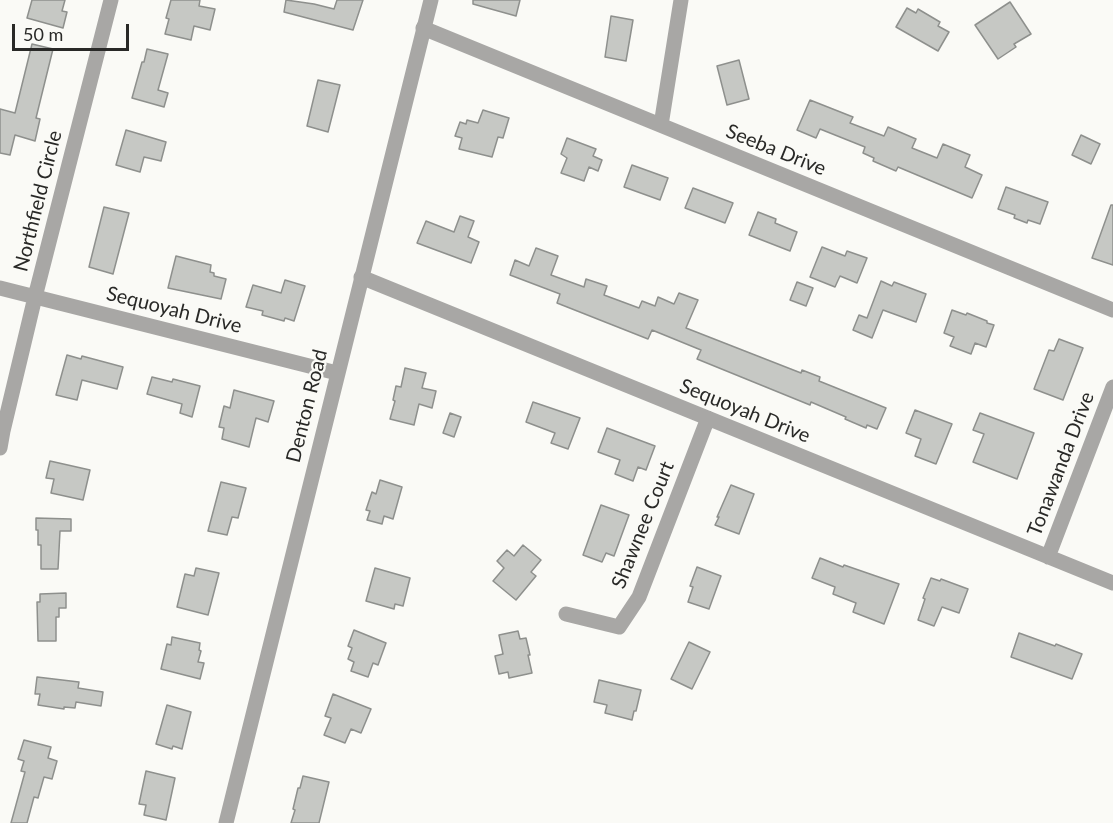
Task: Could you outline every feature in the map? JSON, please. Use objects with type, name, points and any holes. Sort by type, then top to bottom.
[{"type":"street","name":"Northfield Circle","points":[[0,448],[35,297],[111,0]]},
{"type":"street","name":"Denton Road","points":[[226,823],[430,0]]},
{"type":"street","points":[[661,125],[681,0]]},
{"type":"street","name":"Seeba Drive","points":[[423,28],[1113,310]]},
{"type":"street","name":"Sequoyah Drive","points":[[361,277],[1113,583]]},
{"type":"street","name":"Sequoyah Drive","points":[[0,288],[337,373]]},
{"type":"street","name":"Tonawanda Drive","points":[[1048,557],[1113,387]]},
{"type":"street","name":"Shawnee Court","points":[[566,614],[619,627],[639,597],[708,418]]},
{"type":"building","points":[[32,0],[65,0],[62,11],[67,12],[63,28],[27,18]]},
{"type":"building","points":[[171,0],[200,0],[199,6],[215,9],[210,30],[194,26],[191,40],[165,34]]},
{"type":"building","points":[[286,0],[334,9],[337,0],[363,0],[353,30],[284,12]]},
{"type":"building","points":[[473,0],[520,0],[516,16],[473,4]]},
{"type":"building","points":[[1010,2],[1031,34],[1014,44],[1016,47],[998,59],[975,25]]},
{"type":"building","points":[[907,8],[916,13],[918,9],[940,22],[938,26],[949,32],[938,51],[896,27]]},
{"type":"building","points":[[611,16],[633,20],[626,61],[605,57]]},
{"type":"building","points":[[32,44],[53,49],[36,118],[40,119],[35,141],[15,135],[10,155],[0,153],[0,109],[15,113]]},
{"type":"building","points":[[147,49],[168,54],[158,90],[168,93],[164,107],[132,98]]},
{"type":"building","points":[[739,60],[749,99],[727,105],[717,66]]},
{"type":"building","points":[[318,80],[340,85],[328,132],[307,126]]},
{"type":"building","points":[[810,100],[853,117],[850,123],[884,136],[888,127],[916,139],[912,148],[937,158],[943,144],[970,155],[965,167],[982,175],[972,198],[898,167],[896,171],[873,161],[874,158],[863,153],[865,147],[820,129],[816,138],[797,130]]},
{"type":"building","points":[[483,110],[509,118],[503,138],[498,137],[492,157],[459,149],[462,138],[455,136],[460,122],[466,124],[467,120],[478,123]]},
{"type":"building","points":[[126,130],[166,142],[161,161],[144,157],[140,172],[116,165]]},
{"type":"building","points":[[1081,135],[1100,144],[1091,164],[1072,155]]},
{"type":"building","points":[[567,138],[596,149],[593,156],[602,160],[598,171],[589,167],[584,181],[561,173],[567,158],[561,154]]},
{"type":"building","points":[[632,165],[668,178],[660,200],[624,187]]},
{"type":"building","points":[[1006,187],[1048,202],[1040,224],[1028,220],[1027,223],[1014,218],[1015,215],[998,209]]},
{"type":"building","points":[[693,188],[733,203],[725,223],[685,208]]},
{"type":"building","points":[[1111,205],[1113,205],[1113,265],[1092,258]]},
{"type":"building","points":[[104,207],[129,213],[113,274],[89,267]]},
{"type":"building","points":[[758,212],[776,219],[775,223],[797,232],[790,251],[749,235]]},
{"type":"building","points":[[460,216],[474,221],[468,237],[479,242],[471,263],[417,243],[426,221],[454,232]]},
{"type":"building","points":[[822,247],[845,256],[847,251],[867,258],[857,283],[840,276],[835,287],[810,277]]},
{"type":"building","points":[[536,248],[558,256],[551,275],[584,287],[586,279],[607,286],[604,295],[639,308],[642,301],[655,306],[658,297],[674,304],[679,293],[698,300],[686,328],[801,373],[802,370],[820,377],[819,381],[886,408],[877,429],[867,425],[866,428],[811,402],[810,405],[697,359],[701,350],[652,330],[648,339],[557,303],[560,294],[510,275],[515,260],[529,266]]},
{"type":"building","points":[[176,256],[211,265],[210,272],[214,273],[214,276],[226,279],[221,299],[168,288]]},
{"type":"building","points":[[285,280],[305,286],[294,321],[285,318],[284,321],[262,315],[263,311],[246,307],[253,285],[281,293]]},
{"type":"building","points":[[881,281],[892,286],[894,282],[926,294],[916,322],[883,310],[872,338],[853,330],[859,315],[867,318]]},
{"type":"building","points":[[797,282],[813,288],[806,306],[790,300]]},
{"type":"building","points":[[952,310],[966,315],[967,313],[994,325],[986,347],[975,343],[971,354],[950,346],[954,337],[944,333]]},
{"type":"building","points":[[1059,339],[1083,348],[1063,400],[1034,389],[1049,350],[1054,351]]},
{"type":"building","points":[[67,355],[81,359],[82,356],[123,367],[117,389],[82,380],[77,400],[56,395]]},
{"type":"building","points":[[405,368],[426,373],[422,388],[436,391],[432,408],[419,404],[414,425],[390,419],[396,386],[401,387]]},
{"type":"building","points":[[152,377],[172,382],[173,379],[200,386],[192,417],[180,413],[182,404],[147,394]]},
{"type":"building","points":[[234,390],[274,401],[268,422],[256,418],[249,447],[222,439],[224,428],[219,427],[224,406],[230,408]]},
{"type":"building","points":[[533,402],[580,418],[568,449],[551,443],[555,433],[526,422]]},
{"type":"building","points":[[915,410],[952,424],[936,464],[915,456],[921,439],[906,433]]},
{"type":"building","points":[[450,413],[461,417],[454,437],[443,433]]},
{"type":"building","points":[[980,413],[1034,433],[1017,479],[973,462],[984,434],[973,430]]},
{"type":"building","points":[[607,428],[655,446],[646,470],[638,467],[633,481],[615,474],[620,460],[598,452]]},
{"type":"building","points":[[50,461],[90,470],[83,500],[51,493],[54,479],[46,478]]},
{"type":"building","points":[[380,480],[402,487],[393,519],[384,516],[382,524],[367,520],[370,511],[366,510],[372,492],[376,494]]},
{"type":"building","points":[[221,482],[246,488],[238,518],[232,517],[227,535],[208,531]]},
{"type":"building","points":[[731,485],[754,494],[739,534],[715,525]]},
{"type":"building","points":[[601,505],[629,515],[614,556],[606,553],[602,562],[583,555]]},
{"type":"building","points":[[36,518],[71,519],[71,531],[60,531],[58,569],[41,569],[41,545],[38,545]]},
{"type":"building","points":[[523,545],[541,560],[531,572],[536,576],[516,600],[493,581],[504,568],[497,561],[507,550],[514,556]]},
{"type":"building","points":[[820,558],[899,584],[884,624],[853,612],[856,603],[833,594],[835,587],[812,578]]},
{"type":"building","points":[[697,567],[721,576],[709,609],[688,602],[693,587],[690,586]]},
{"type":"building","points":[[196,568],[219,573],[208,615],[177,607],[185,574],[194,576]]},
{"type":"building","points":[[375,568],[410,578],[403,606],[395,604],[394,609],[366,601]]},
{"type":"building","points":[[931,578],[940,581],[941,579],[968,589],[959,613],[942,607],[934,626],[918,620]]},
{"type":"building","points":[[66,593],[66,608],[59,608],[59,617],[56,617],[56,641],[38,641],[37,602],[40,602],[40,594]]},
{"type":"building","points":[[354,630],[386,643],[378,665],[373,663],[368,677],[351,671],[354,662],[348,659],[352,648],[348,646]]},
{"type":"building","points":[[518,631],[520,639],[526,638],[532,673],[509,678],[508,672],[499,674],[495,656],[503,654],[499,635]]},
{"type":"building","points":[[1019,633],[1082,654],[1072,679],[1011,657]]},
{"type":"building","points":[[172,637],[200,643],[199,650],[201,651],[198,662],[204,663],[200,679],[161,669],[167,644],[171,645]]},
{"type":"building","points":[[689,642],[710,652],[692,689],[671,679]]},
{"type":"building","points":[[37,677],[79,682],[78,688],[103,692],[101,706],[76,702],[75,708],[64,707],[64,709],[38,705],[40,694],[35,694]]},
{"type":"building","points":[[599,680],[641,690],[632,720],[605,713],[607,705],[594,702]]},
{"type":"building","points":[[333,694],[371,709],[361,733],[351,729],[345,743],[324,735],[331,718],[325,716]]},
{"type":"building","points":[[167,705],[191,712],[182,749],[173,746],[172,749],[156,744]]},
{"type":"building","points":[[24,740],[51,747],[48,758],[57,761],[52,779],[44,777],[38,798],[34,797],[27,823],[11,823],[25,772],[21,771],[24,761],[18,759]]},
{"type":"building","points":[[146,771],[175,778],[166,820],[144,815],[146,805],[139,804]]},
{"type":"building","points":[[303,776],[329,782],[319,823],[291,823],[298,788],[300,788]]}]
